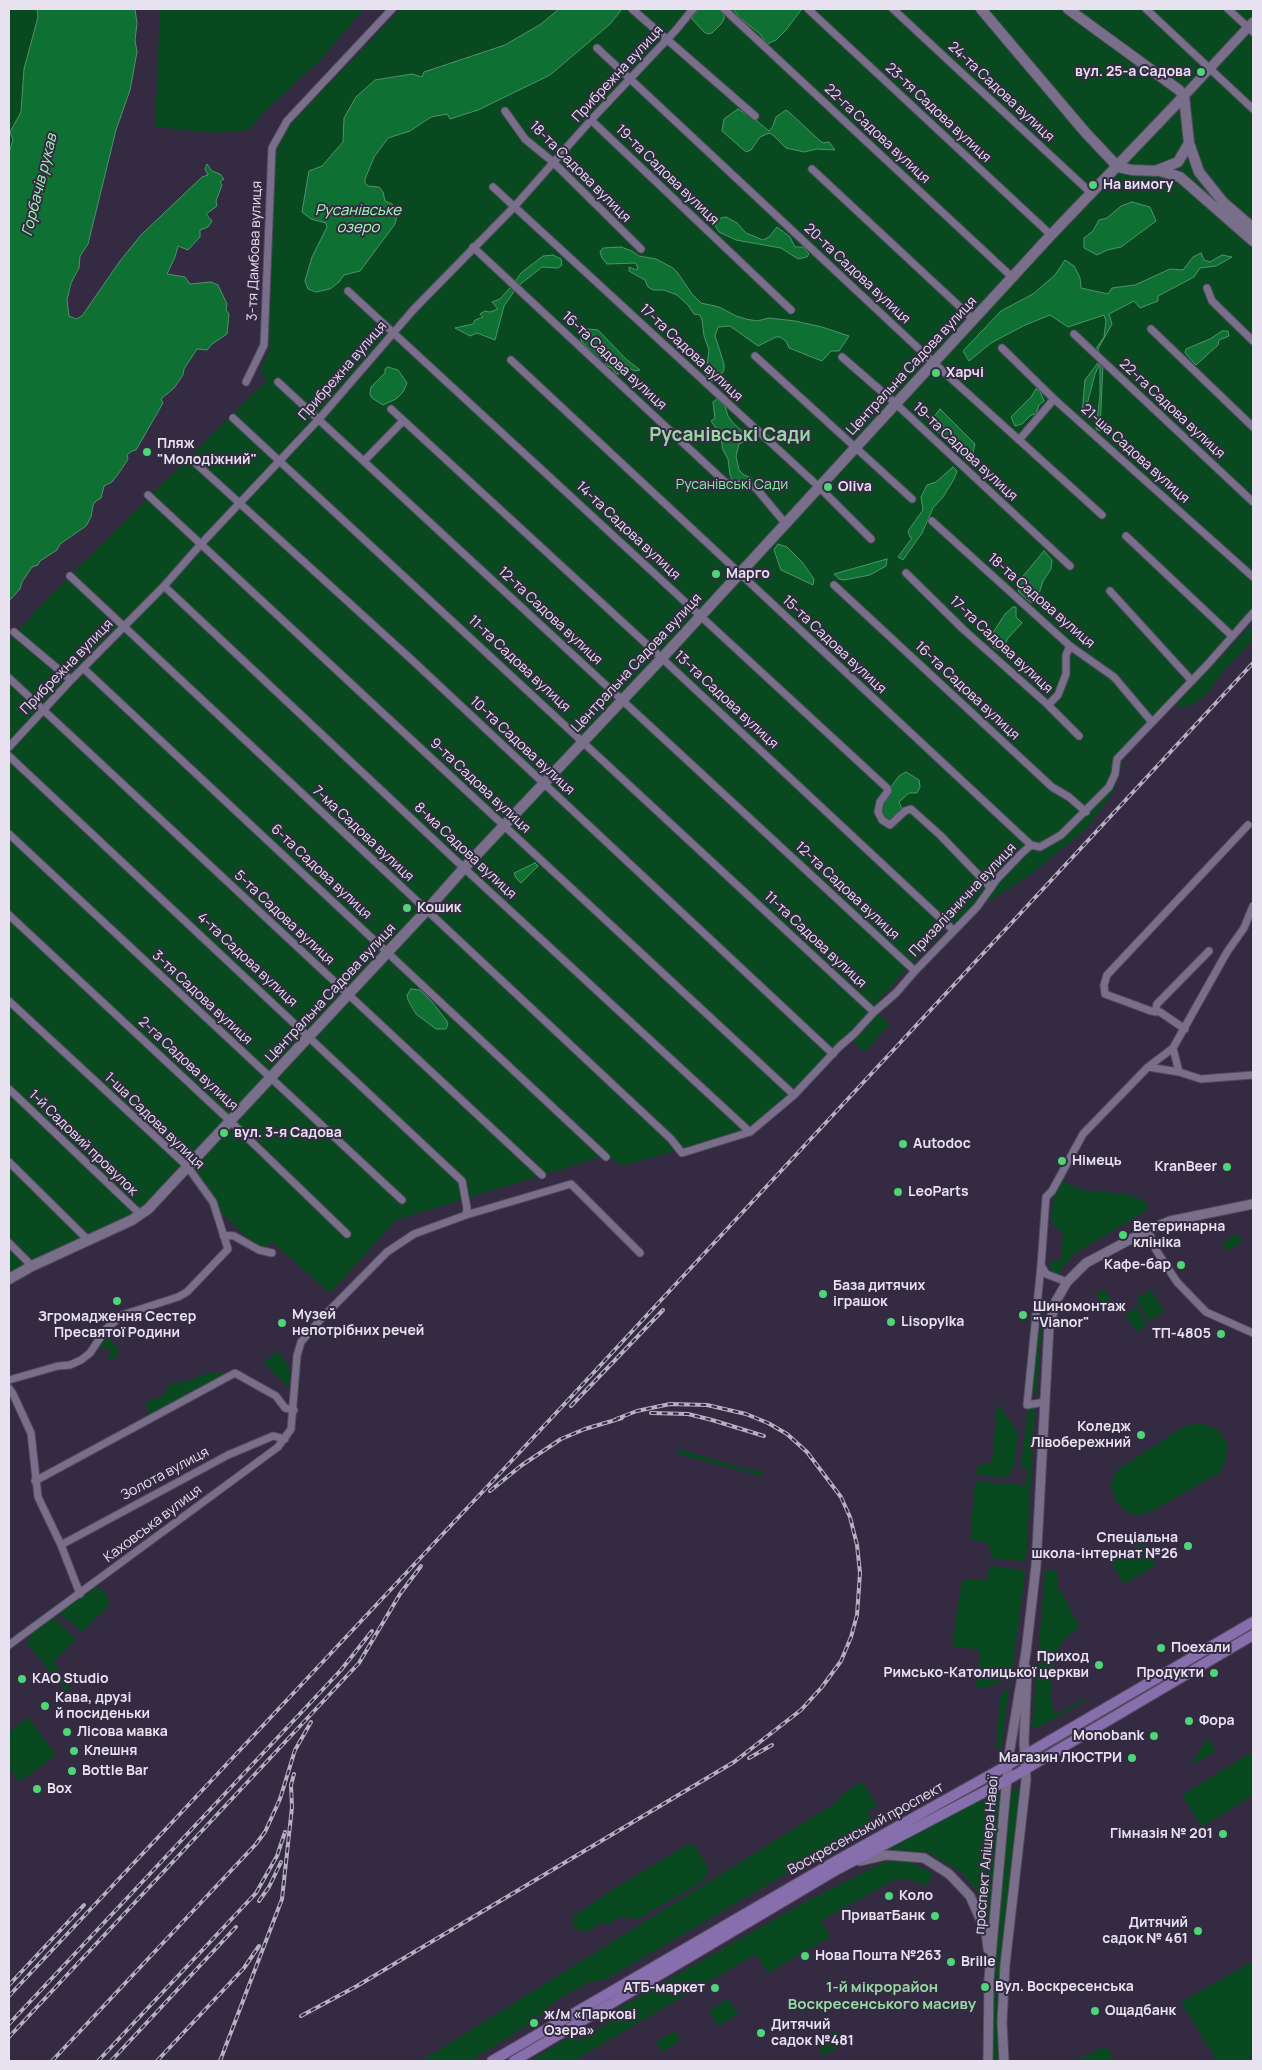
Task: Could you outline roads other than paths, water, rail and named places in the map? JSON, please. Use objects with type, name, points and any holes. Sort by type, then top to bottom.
[{"type":"main road","points":[[981,9],[1079,125],[1118,167],[1155,171],[1180,178],[1253,241]]},
{"type":"main road","points":[[1068,9],[1179,90],[1184,96],[1189,143],[1199,172],[1223,202],[1253,228]]},
{"type":"main road","name":"Центральна Садова вулиця","points":[[9,1279],[32,1266],[89,1241],[140,1214],[310,1036],[503,825],[623,700],[895,403],[1013,278],[1051,234],[1118,167],[1184,96]]},
{"type":"main road","points":[[1155,171],[1178,162],[1189,143]]},
{"type":"main road","name":"Воскресенський проспект","points":[[492,2061],[836,1861],[1008,1766],[1253,1622]]},
{"type":"main road","name":"Воскресенський проспект","points":[[514,2061],[836,1870],[1007,1780],[1253,1634]]},
{"type":"street","name":"3-тя Дамбова вулиця","points":[[246,382],[264,345],[272,148],[287,120],[392,9]]},
{"type":"street","points":[[632,9],[668,38],[755,116]]},
{"type":"street","name":"Прибрежна вулиця","points":[[9,748],[71,680],[164,586],[319,419],[393,333],[514,207],[693,9]]},
{"type":"street","name":"22-га Садова вулиця","points":[[724,9],[1013,278]]},
{"type":"street","name":"23-тя Садова вулиця","points":[[808,9],[1051,234]]},
{"type":"street","name":"24-та Садова вулиця","points":[[893,9],[1091,193]]},
{"type":"street","points":[[1146,9],[1253,109]]},
{"type":"street","points":[[1228,9],[1252,27]]},
{"type":"street","name":"Центральна Садова вулиця","points":[[1184,96],[1252,27]]},
{"type":"street","name":"20-та Садова вулиця","points":[[597,48],[934,363],[1102,515]]},
{"type":"street","name":"18-та Садова вулиця","points":[[505,111],[526,139],[553,162],[641,250]]},
{"type":"street","name":"19-та Садова вулиця","points":[[591,120],[791,310]]},
{"type":"street","points":[[812,169],[974,320]]},
{"type":"street","name":"17-та Садова вулиця","points":[[493,187],[819,487],[871,539]]},
{"type":"street","name":"16-та Садова вулиця","points":[[474,247],[725,482],[755,488],[785,523]]},
{"type":"street","points":[[1207,288],[1212,301],[1253,341]]},
{"type":"street","name":"14-та Садова вулиця","points":[[348,292],[887,788],[888,791],[880,802],[878,812],[882,820],[890,826],[905,811],[911,809],[940,835],[990,888]]},
{"type":"street","points":[[1151,329],[1253,427]]},
{"type":"street","name":"22-га Садова вулиця","points":[[1074,334],[1253,502]]},
{"type":"street","name":"21-ша Садова вулиця","points":[[1002,348],[1054,399],[1253,577]]},
{"type":"street","points":[[755,356],[912,499]]},
{"type":"street","name":"19-та Садова вулиця","points":[[842,357],[895,403],[1070,566]]},
{"type":"street","name":"15-та Садова вулиця","points":[[510,360],[1031,845]]},
{"type":"street","name":"12-та Садова вулиця","points":[[278,382],[915,971]]},
{"type":"street","points":[[1018,440],[1054,399]]},
{"type":"street","name":"13-та Садова вулиця","points":[[392,409],[953,930]]},
{"type":"street","name":"11-та Садова вулиця","points":[[233,418],[874,1012]]},
{"type":"street","points":[[364,460],[404,420]]},
{"type":"street","name":"10-та Садова вулиця","points":[[191,459],[544,783],[832,1054]]},
{"type":"street","name":"9-та Садова вулиця","points":[[148,495],[794,1095]]},
{"type":"street","name":"18-та Садова вулиця","points":[[932,521],[1070,646],[1114,677],[1152,722]]},
{"type":"street","points":[[1126,536],[1232,636]]},
{"type":"street","name":"17-та Садова вулиця","points":[[906,573],[964,630],[1048,705],[1078,736]]},
{"type":"street","name":"7-ма Садова вулиця","points":[[70,576],[671,1139],[682,1153]]},
{"type":"street","name":"16-та Садова вулиця","points":[[834,585],[1052,787],[1069,797],[1086,812]]},
{"type":"street","name":"8-ма Садова вулиця","points":[[164,586],[464,868],[750,1132]]},
{"type":"street","points":[[1110,591],[1192,681]]},
{"type":"street","name":"Призалізнична вулиця","points":[[682,1153],[750,1132],[794,1095],[874,1012],[896,993],[953,930],[977,907],[997,879],[1031,845],[1040,847],[1061,835],[1110,787],[1115,774],[1117,759],[1192,681],[1253,613]]},
{"type":"street","points":[[14,632],[71,680]]},
{"type":"street","points":[[1048,705],[1058,695],[1066,674],[1066,655],[1070,646]]},
{"type":"street","name":"6-та Садова вулиця","points":[[83,668],[606,1157]]},
{"type":"street","name":"5-та Садова вулиця","points":[[9,678],[542,1175]]},
{"type":"street","name":"4-та Садова вулиця","points":[[9,756],[310,1036],[462,1181],[467,1208],[466,1215]]},
{"type":"street","points":[[1184,1029],[1160,1012],[1155,1012],[1105,994],[1104,985],[1107,975],[1248,825]]},
{"type":"street","name":"3-тя Садова вулиця","points":[[9,834],[402,1200]]},
{"type":"street","points":[[1045,1402],[1027,1405],[1046,1197],[1052,1191],[1083,1134],[1148,1067],[1173,1048],[1252,915],[1253,906]]},
{"type":"street","name":"2-га Садова вулиця","points":[[9,915],[348,1234]]},
{"type":"street","points":[[1155,1012],[1158,1004],[1209,951]]},
{"type":"street","name":"1-ша Садова вулиця","points":[[9,1001],[187,1166],[209,1194],[223,1235]]},
{"type":"street","points":[[1173,1048],[1179,1072]]},
{"type":"street","points":[[1148,1067],[1179,1072],[1201,1079],[1253,1075]]},
{"type":"street","name":"1-й Садовий провулок","points":[[9,1089],[140,1214]]},
{"type":"street","points":[[9,1162],[89,1241]]},
{"type":"street","name":"Каховська вулиця","points":[[9,1645],[278,1447],[291,1429],[297,1356],[301,1342],[321,1318],[386,1252],[414,1234],[466,1215],[571,1184],[640,1253]]},
{"type":"street","name":"проспект Алішера Навої","points":[[1004,2061],[1002,2022],[1005,1965],[1027,1768],[1025,1755],[1026,1652],[1040,1514],[1049,1326],[1056,1300],[1067,1282],[1086,1263],[1148,1230],[1170,1221],[1253,1204]]},
{"type":"street","points":[[1148,1230],[1156,1250],[1177,1282],[1206,1312],[1253,1333]]},
{"type":"street","points":[[9,1380],[54,1366],[73,1364],[90,1352],[106,1329],[122,1315],[178,1297],[187,1292],[228,1249],[223,1235],[234,1236],[259,1250],[272,1253]]},
{"type":"street","points":[[9,1242],[32,1266]]},
{"type":"street","points":[[1041,1265],[1046,1274],[1067,1282]]},
{"type":"street","points":[[35,1481],[235,1373],[276,1396],[285,1408],[294,1410]]},
{"type":"street","points":[[9,1388],[31,1433],[38,1497],[61,1545],[80,1594]]},
{"type":"street","name":"Золота вулиця","points":[[61,1545],[228,1455],[273,1436],[285,1439]]},
{"type":"street","name":"проспект Алішера Навої","points":[[988,2061],[990,1964],[1008,1766],[1026,1652]]},
{"type":"street","points":[[836,1870],[871,1857],[886,1855],[924,1858],[949,1874],[970,1896],[986,1932],[990,1964]]},
{"type":"street","points":[[988,2020],[990,2026],[994,2029],[1000,2028],[1002,2022]]},
{"type":"water","name":"Горбачів рукав","points":[[37,9],[135,9],[137,23],[135,40],[137,52],[130,90],[116,130],[88,244],[80,256],[79,268],[71,283],[67,300],[69,316],[76,319],[82,316],[120,261],[141,235],[202,177],[208,175],[205,169],[207,164],[212,171],[220,174],[224,179],[220,182],[222,185],[216,201],[217,206],[206,214],[212,221],[208,227],[200,230],[200,237],[188,250],[178,246],[167,274],[185,277],[190,284],[211,282],[218,285],[227,304],[226,310],[229,314],[227,334],[212,344],[207,350],[197,349],[174,388],[161,399],[163,403],[136,450],[127,455],[128,459],[121,470],[112,482],[104,486],[101,498],[93,505],[91,517],[86,526],[60,544],[57,550],[40,561],[38,565],[32,567],[22,582],[20,589],[9,601],[9,153],[13,140],[10,132],[21,112],[24,69],[38,17]]},
{"type":"water","name":"Русанівське озеро","points":[[559,9],[622,9],[610,24],[550,75],[478,110],[450,119],[447,114],[431,117],[410,131],[388,138],[374,157],[365,183],[368,186],[379,187],[383,192],[385,201],[392,204],[398,211],[395,224],[360,271],[344,275],[330,289],[316,292],[308,289],[305,281],[312,257],[327,227],[326,223],[311,219],[302,212],[309,171],[322,166],[343,142],[344,118],[356,97],[375,80],[412,74],[422,77],[424,72],[505,45],[541,24]]},
{"type":"water","points":[[700,9],[721,9],[724,12],[724,19],[712,33],[704,32],[692,19],[692,16]]},
{"type":"water","points":[[733,9],[801,10],[776,40],[767,44],[760,34],[739,17]]},
{"type":"water","points":[[738,109],[752,117],[769,131],[776,117],[786,110],[823,143],[829,142],[835,150],[817,149],[804,152],[786,148],[769,133],[760,137],[751,150],[746,152],[722,131],[724,119]]},
{"type":"water","points":[[1132,202],[1150,207],[1156,221],[1121,247],[1107,250],[1097,255],[1084,248],[1084,238],[1093,231],[1099,220],[1107,218],[1121,206]]},
{"type":"water","points":[[726,217],[737,223],[746,233],[763,240],[769,237],[777,227],[790,237],[795,247],[803,247],[809,254],[807,257],[798,259],[781,248],[736,240],[719,232],[714,224],[721,218]]},
{"type":"water","points":[[621,247],[639,256],[656,259],[673,268],[701,303],[719,307],[746,319],[757,321],[769,318],[795,321],[849,336],[839,351],[831,351],[822,361],[789,348],[786,341],[780,337],[776,337],[758,346],[730,326],[718,327],[715,336],[724,364],[724,370],[718,379],[713,381],[708,379],[706,374],[709,350],[700,315],[694,314],[688,305],[677,295],[664,290],[653,290],[648,287],[645,280],[629,271],[629,267],[638,269],[636,263],[607,264],[600,252],[603,248]]},
{"type":"water","points":[[1201,253],[1204,260],[1210,262],[1222,255],[1232,257],[1216,266],[1200,268],[1194,277],[1158,296],[1158,301],[1140,308],[1134,301],[1109,314],[1112,324],[1098,349],[1103,363],[1100,431],[1096,429],[1100,395],[1100,363],[1095,374],[1084,416],[1082,414],[1085,380],[1100,360],[1095,350],[1104,337],[1106,321],[1104,315],[1068,327],[1050,315],[1025,325],[991,343],[969,361],[963,351],[1001,311],[1033,294],[1055,275],[1065,260],[1074,266],[1080,278],[1081,288],[1108,294],[1112,288],[1135,285],[1170,269],[1183,270],[1193,257]]},
{"type":"water","points":[[553,255],[561,259],[562,265],[558,268],[542,267],[518,286],[504,306],[495,340],[477,333],[470,336],[455,328],[473,324],[475,320],[483,317],[480,314],[485,311],[490,312],[498,309],[492,302],[500,299],[521,273],[543,256]]},
{"type":"water","points":[[588,329],[598,330],[626,359],[640,370],[625,369],[622,374],[616,374],[612,368],[605,365],[607,358],[598,359],[581,341],[581,334]]},
{"type":"water","points":[[1222,331],[1228,331],[1229,336],[1219,340],[1218,345],[1196,365],[1185,353],[1186,349],[1210,339]]},
{"type":"water","points":[[388,367],[398,370],[407,383],[403,392],[396,399],[383,405],[372,398],[370,394],[371,387],[385,373],[385,369]]},
{"type":"water","points":[[1036,389],[1040,391],[1044,401],[1039,405],[1036,414],[1031,415],[1022,424],[1015,426],[1011,417],[1031,397]]},
{"type":"water","points":[[717,399],[725,406],[728,416],[733,423],[751,439],[739,444],[736,456],[739,470],[744,475],[752,478],[750,485],[733,480],[730,475],[728,459],[723,450],[720,434],[711,421],[715,418],[713,402]]},
{"type":"water","points":[[940,409],[975,444],[971,462],[966,460],[929,423]]},
{"type":"water","points":[[953,467],[957,471],[954,479],[943,497],[933,508],[922,533],[903,560],[898,557],[912,538],[908,531],[923,510],[921,497],[927,485],[936,482]]},
{"type":"water","points":[[778,544],[787,547],[802,562],[814,579],[813,585],[781,570],[774,550]]},
{"type":"water","points":[[1044,551],[1052,560],[1051,569],[1043,581],[1037,600],[1031,603],[1018,591],[1020,585],[1018,582]]},
{"type":"water","points":[[887,559],[886,566],[870,575],[844,580],[839,579],[834,574]]},
{"type":"water","points":[[1013,607],[1016,607],[1016,617],[1022,623],[1006,642],[1009,649],[1002,652],[993,647],[989,639],[1005,614]]},
{"type":"water","points":[[906,772],[919,780],[920,787],[917,793],[909,793],[899,802],[902,809],[888,822],[880,811],[891,787],[899,776]]},
{"type":"water","points":[[535,863],[538,866],[521,883],[514,873]]},
{"type":"water","points":[[411,989],[420,990],[433,1003],[448,1024],[446,1029],[436,1029],[416,1014],[407,995]]},
{"type":"railway","points":[[9,1996],[517,1455],[1253,663]]},
{"type":"railway","points":[[571,1406],[663,1310]]},
{"type":"railway","points":[[301,2016],[357,1986],[734,1762],[801,1710],[822,1687],[841,1661],[851,1637],[857,1615],[860,1573],[857,1545],[850,1517],[841,1497],[807,1452],[787,1434],[768,1423],[746,1414],[707,1405],[670,1404],[637,1411],[616,1419]]},
{"type":"railway","points":[[651,1413],[688,1414],[764,1436]]},
{"type":"railway","points":[[490,1491],[522,1465],[561,1439],[585,1429],[622,1418]]},
{"type":"railway","points":[[9,2037],[359,1663],[400,1594],[421,1566]]},
{"type":"railway","points":[[9,2024],[341,1670],[372,1631]]},
{"type":"railway","points":[[52,2061],[256,1844],[265,1832],[280,1799],[295,1750],[311,1722]]},
{"type":"railway","points":[[749,1758],[772,1745]]},
{"type":"railway","points":[[220,2061],[282,1899],[292,1807],[291,1785],[294,1774]]},
{"type":"railway","points":[[98,2061],[256,1893],[277,1856],[285,1832]]},
{"type":"railway","points":[[259,1901],[269,1887],[281,1862]]},
{"type":"railway","points":[[9,1985],[84,1905]]},
{"type":"railway","points":[[111,2061],[236,1927]]},
{"type":"railway","points":[[157,2061],[244,1968],[259,1946]]},
{"type":"place","name":"вул. 25-а Садова","points":[[1201,72]]},
{"type":"place","name":"На вимогу","points":[[1093,185]]},
{"type":"place","name":"Харчі","points":[[936,373]]},
{"type":"place","name":"Пляж \"Молодіжний\"","points":[[147,452]]},
{"type":"place","name":"Oliva","points":[[828,487]]},
{"type":"place","name":"Марго","points":[[716,574]]},
{"type":"place","name":"Кошик","points":[[407,908]]},
{"type":"place","name":"вул. 3-я Садова","points":[[224,1133]]},
{"type":"place","name":"Autodoc","points":[[903,1144]]},
{"type":"place","name":"Німець","points":[[1062,1161]]},
{"type":"place","name":"KranBeer","points":[[1227,1167]]},
{"type":"place","name":"LeoParts","points":[[898,1192]]},
{"type":"place","name":"Ветеринарна клініка","points":[[1123,1235]]},
{"type":"place","name":"Кафе-бар","points":[[1181,1265]]},
{"type":"place","name":"База дитячих іграшок","points":[[823,1294]]},
{"type":"place","name":"Згромадження Сестер Пресвятої Родини","points":[[117,1301]]},
{"type":"place","name":"Шиномонтаж \"Vianor\"","points":[[1023,1315]]},
{"type":"place","name":"Lisopylka","points":[[891,1322]]},
{"type":"place","name":"Музей непотрібних речей","points":[[282,1323]]},
{"type":"place","name":"ТП-4805","points":[[1221,1334]]},
{"type":"place","name":"Коледж Лівобережний","points":[[1141,1435]]},
{"type":"place","name":"Спеціальна школа-інтернат №26","points":[[1188,1546]]},
{"type":"place","name":"Поехали","points":[[1161,1648]]},
{"type":"place","name":"Приход Римсько-Католицької церкви","points":[[1099,1665]]},
{"type":"place","name":"Продукти","points":[[1214,1673]]},
{"type":"place","name":"KAO Studio","points":[[22,1679]]},
{"type":"place","name":"Кава, друзі й посиденьки","points":[[45,1706]]},
{"type":"place","name":"Фора","points":[[1189,1721]]},
{"type":"place","name":"Лісова мавка","points":[[67,1732]]},
{"type":"place","name":"Monobank","points":[[1154,1736]]},
{"type":"place","name":"Клешня","points":[[74,1751]]},
{"type":"place","name":"Магазин ЛЮСТРИ","points":[[1132,1758]]},
{"type":"place","name":"Bottle Bar","points":[[72,1771]]},
{"type":"place","name":"Box","points":[[37,1789]]},
{"type":"place","name":"Гімназія № 201","points":[[1223,1834]]},
{"type":"place","name":"Коло","points":[[889,1896]]},
{"type":"place","name":"ПриватБанк","points":[[935,1916]]},
{"type":"place","name":"Дитячий садок № 461","points":[[1198,1931]]},
{"type":"place","name":"Нова Пошта №263","points":[[805,1956]]},
{"type":"place","name":"Brille","points":[[951,1962]]},
{"type":"place","name":"Вул. Воскресенська","points":[[985,1987]]},
{"type":"place","name":"АТБ-маркет","points":[[715,1988]]},
{"type":"place","name":"Ощадбанк","points":[[1095,2011]]},
{"type":"place","name":"ж/м «Паркові Озера»","points":[[534,2023]]},
{"type":"place","name":"Дитячий садок №481","points":[[761,2033]]},
{"type":"district","name":"Русанівські Сади","points":[[730,436]]},
{"type":"district","name":"1-й мікрорайон Воскресенського масиву","points":[[882,1996]]}]
